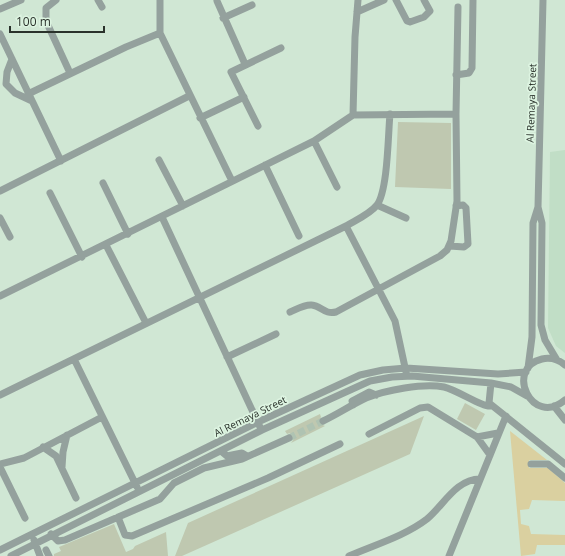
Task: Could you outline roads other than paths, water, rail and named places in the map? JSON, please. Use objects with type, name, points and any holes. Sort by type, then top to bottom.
[{"type":"street","points":[[0,9],[22,0]]},
{"type":"street","points":[[56,0],[46,8],[46,21],[70,73]]},
{"type":"street","points":[[98,0],[102,7]]},
{"type":"street","points":[[160,0],[158,22],[160,33],[189,96],[232,181]]},
{"type":"street","points":[[354,114],[355,37],[358,0]]},
{"type":"street","points":[[357,12],[384,0]]},
{"type":"street","points":[[396,0],[407,21],[410,22],[428,14],[430,11],[424,0]]},
{"type":"street","points":[[456,75],[469,73],[472,68],[474,0]]},
{"type":"street","name":"Al Remaya Street","points":[[543,0],[538,207],[542,223],[541,325],[545,340],[557,360]]},
{"type":"street","points":[[217,2],[245,64]]},
{"type":"street","points":[[223,18],[252,5]]},
{"type":"street","points":[[290,312],[309,305],[314,305],[326,312],[336,312],[379,287],[440,256],[450,246],[456,206],[456,75],[458,7]]},
{"type":"street","points":[[28,94],[140,40],[160,33]]},
{"type":"street","points":[[0,34],[61,161]]},
{"type":"street","points":[[258,126],[230,72],[281,48]]},
{"type":"street","points":[[12,59],[3,86],[32,101]]},
{"type":"street","points":[[0,191],[189,96]]},
{"type":"street","points":[[200,118],[244,97]]},
{"type":"street","points":[[0,296],[82,257],[314,141],[354,114],[456,114]]},
{"type":"street","points":[[0,395],[199,296],[346,226],[371,210],[377,205],[384,187],[390,114]]},
{"type":"street","points":[[314,141],[337,187]]},
{"type":"street","points":[[159,160],[183,206]]},
{"type":"street","points":[[265,165],[299,236]]},
{"type":"street","points":[[103,183],[128,234]]},
{"type":"street","points":[[50,193],[82,257]]},
{"type":"street","points":[[377,205],[406,218]]},
{"type":"street","points":[[450,246],[464,247],[468,244],[466,208],[463,205],[456,206]]},
{"type":"street","name":"Al Remaya Street","points":[[0,550],[258,422],[353,378],[375,371],[498,374],[527,370],[532,337],[533,223],[538,207]]},
{"type":"street","points":[[162,217],[262,430]]},
{"type":"street","points":[[0,218],[10,237]]},
{"type":"street","points":[[346,226],[379,287],[395,321],[406,372]]},
{"type":"street","points":[[106,245],[146,323]]},
{"type":"street","points":[[227,357],[276,334]]},
{"type":"street","points":[[74,359],[139,491]]},
{"type":"street","points":[[527,396],[524,384],[527,370],[535,362],[543,359],[557,360],[565,365]]},
{"type":"street","name":"Al Remaya Street","points":[[11,556],[51,534],[262,430],[363,383],[406,372],[511,387],[539,405],[554,406]]},
{"type":"street","points":[[491,383],[488,399],[492,406],[565,464]]},
{"type":"street","points":[[323,422],[353,405],[352,401],[354,398],[369,392],[376,395],[425,386],[439,386],[463,393],[484,406],[492,406]]},
{"type":"street","points":[[565,400],[554,406],[565,420]]},
{"type":"street","points":[[369,434],[420,408],[426,407],[435,410],[457,426],[477,437],[490,455]]},
{"type":"street","points":[[449,556],[506,416]]},
{"type":"street","points":[[26,518],[0,466],[17,461],[102,417]]},
{"type":"street","points":[[477,437],[498,433]]},
{"type":"street","points":[[62,470],[63,452],[67,435]]},
{"type":"street","points":[[51,534],[56,540],[64,541],[160,499],[174,483],[204,468],[247,456],[289,438]]},
{"type":"street","points":[[118,517],[125,535],[132,536],[268,478],[340,444]]},
{"type":"street","points":[[43,447],[56,456],[76,498]]},
{"type":"street","points":[[221,451],[227,456],[242,453],[247,456]]},
{"type":"street","points":[[531,464],[548,464],[565,478]]},
{"type":"street","points":[[349,556],[417,526],[432,515],[456,489],[470,480],[480,479]]},
{"type":"street","points":[[32,534],[40,556]]},
{"type":"tunnel","points":[[289,438],[323,421]]}]
